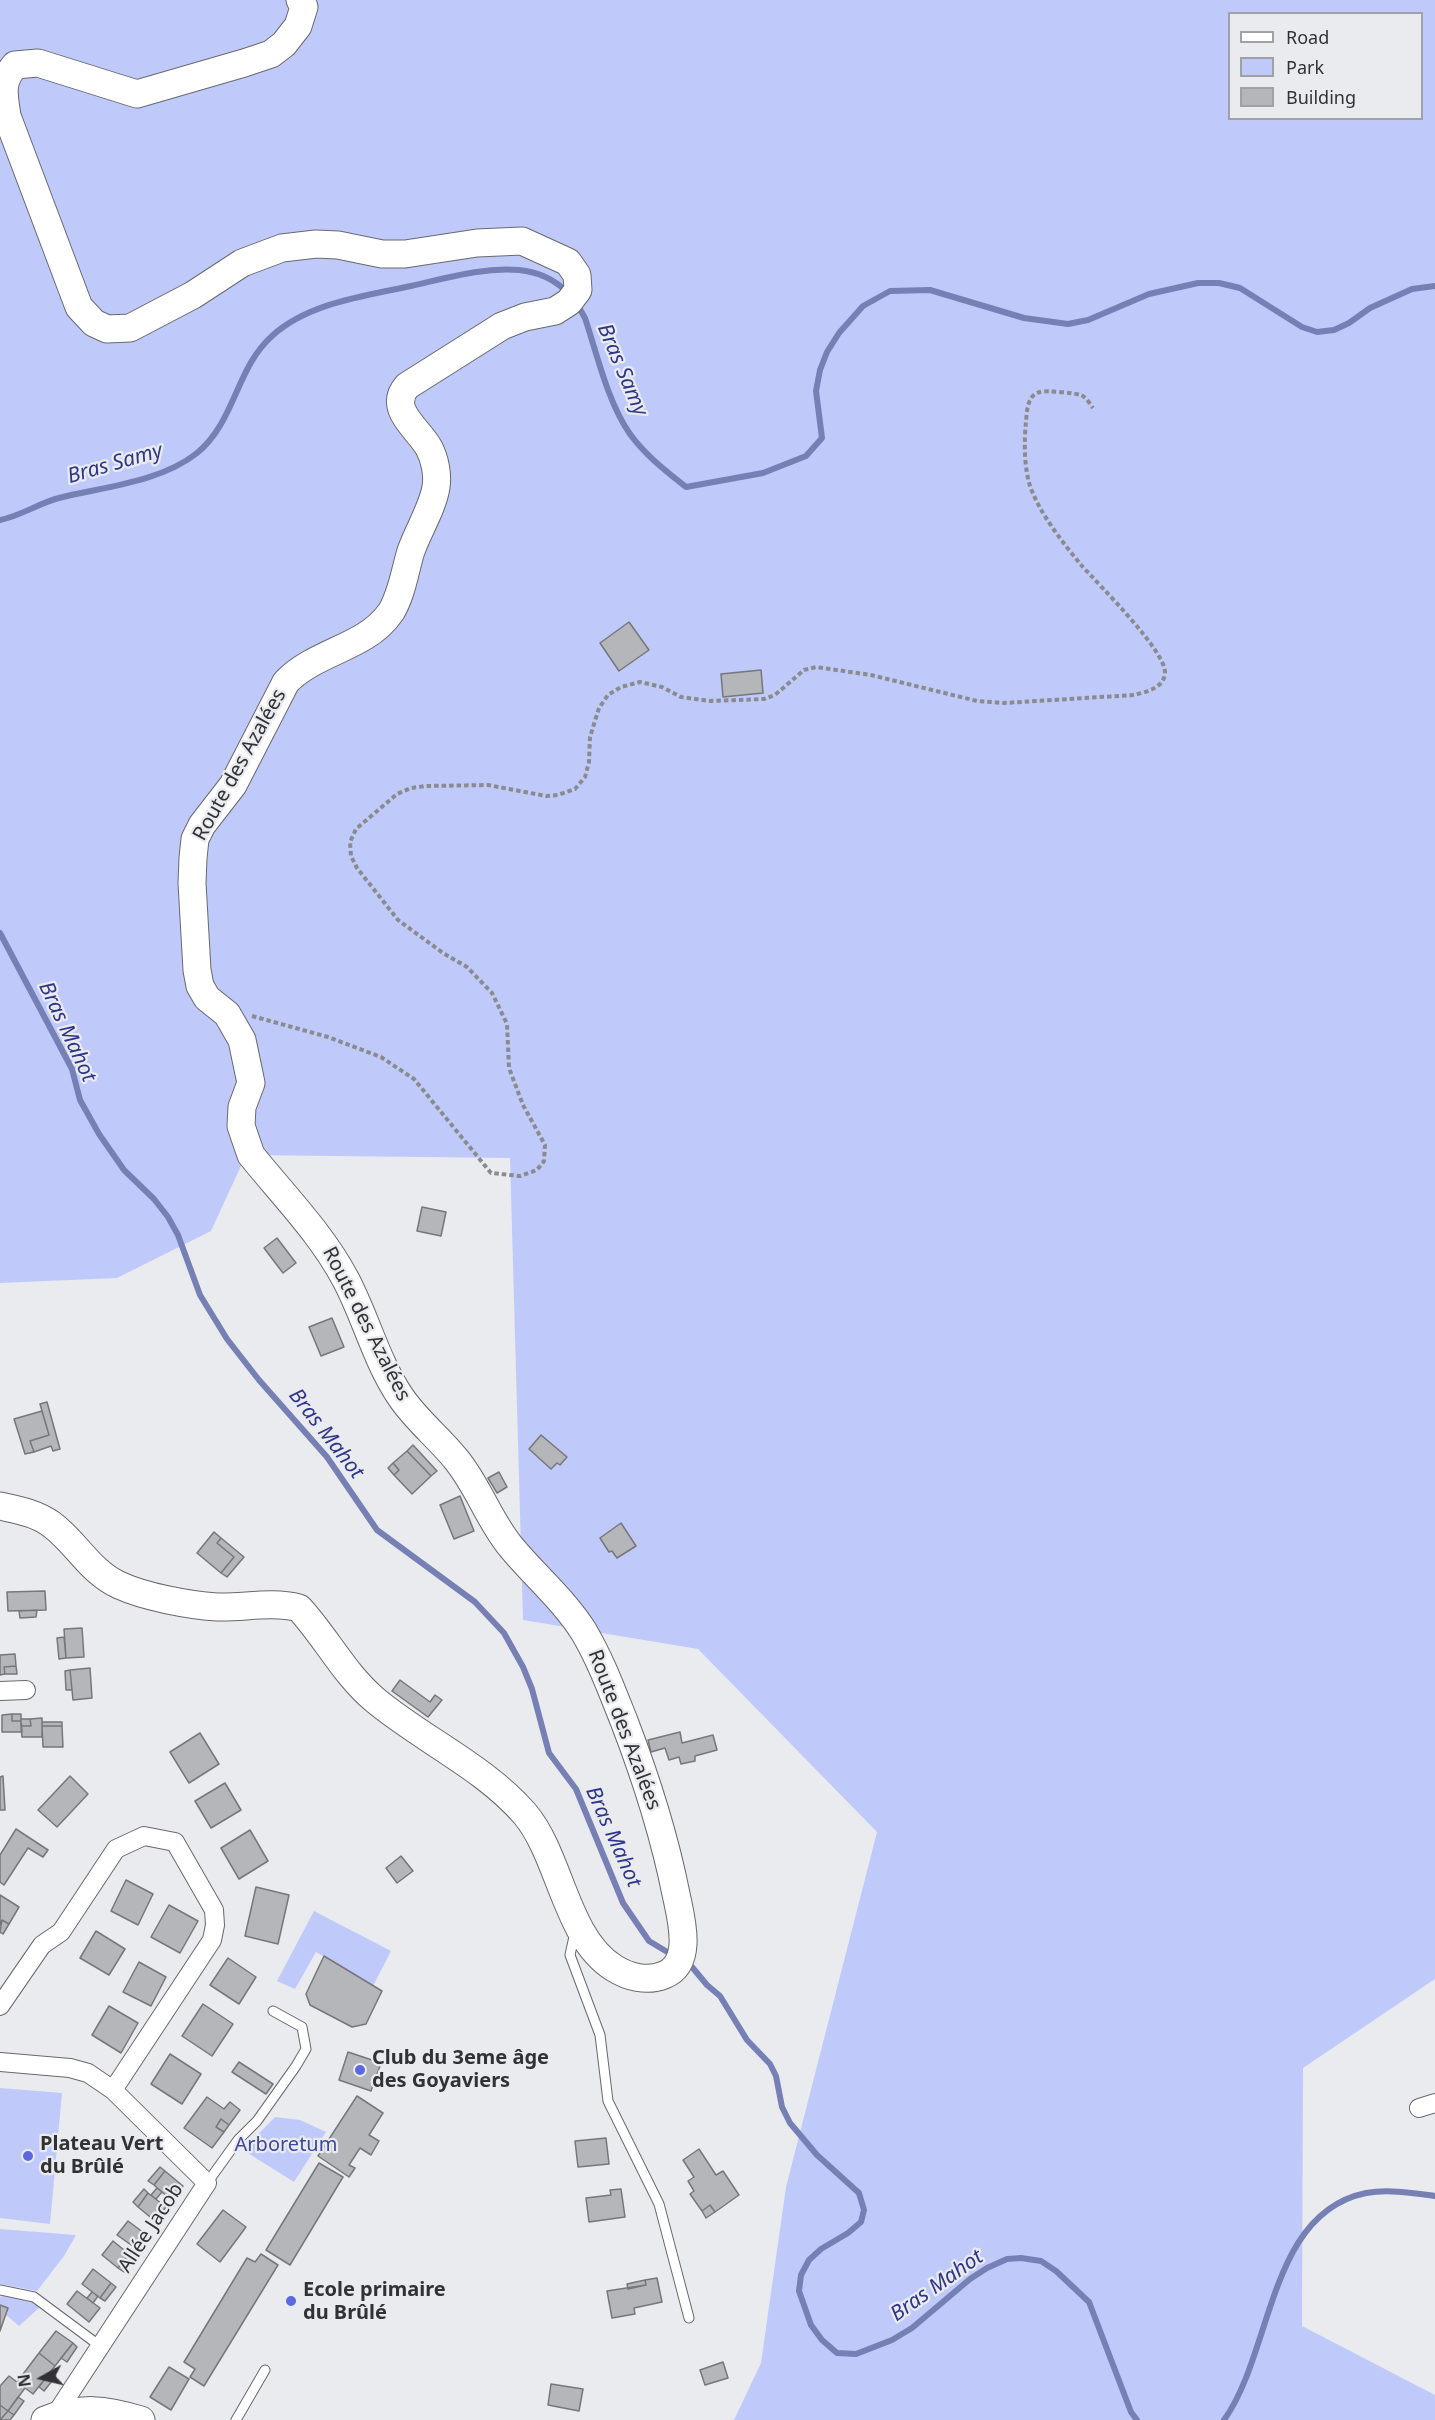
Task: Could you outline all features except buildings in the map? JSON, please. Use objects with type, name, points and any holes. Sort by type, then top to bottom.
[{"type":"main road","name":"Route des Azalées","points":[[0,1506],[26,1512],[51,1524],[103,1576],[133,1591],[217,1606],[267,1604],[299,1608],[354,1680],[375,1701],[448,1750],[510,1799],[527,1817],[542,1841],[586,1942],[600,1959],[617,1970],[637,1978],[654,1978],[667,1974],[676,1967],[682,1954],[682,1921],[654,1800],[602,1665],[582,1629],[498,1530],[456,1459],[402,1399],[389,1378],[347,1283],[328,1248],[305,1217],[250,1155],[241,1126],[242,1107],[251,1083],[242,1040],[227,1014],[207,998],[197,970],[192,883],[195,839],[202,825],[233,784],[286,682],[297,671],[340,651],[366,635],[384,622],[393,609],[412,550],[436,489],[437,476],[429,448],[404,416],[400,406],[402,393],[407,386],[502,326],[525,317],[555,311],[569,302],[578,290],[577,275],[568,262],[522,241],[477,243],[405,254],[382,254],[338,245],[316,244],[282,248],[242,263],[193,295],[130,328],[107,329],[94,323],[79,307],[7,116],[3,90],[6,75],[15,65],[38,63],[137,94],[271,54],[284,44],[298,26],[304,7],[300,0]]},
{"type":"main road","points":[[51,2419],[84,2410],[106,2410],[141,2420]]},
{"type":"street","points":[[0,1690],[26,1690]]},
{"type":"street","points":[[0,2006],[42,1945],[61,1932],[116,1849],[144,1836],[175,1842],[213,1910],[215,1925],[212,1940],[113,2090]]},
{"type":"street","name":"Allée Jacob","points":[[0,2062],[70,2068],[88,2073],[113,2090],[207,2183],[51,2419]]},
{"type":"lane","points":[[577,1921],[570,1955],[600,2035],[608,2101],[659,2204],[689,2318]]},
{"type":"lane","points":[[207,2183],[238,2140],[257,2121],[306,2049],[302,2027],[273,2011]]},
{"type":"lane","points":[[0,2289],[34,2297],[100,2346]]},
{"type":"lane","points":[[236,2420],[265,2370]]},
{"type":"path","points":[[231,1020],[254,1016],[328,1037],[381,1057],[414,1079],[491,1173],[520,1176],[537,1170],[544,1161],[545,1145],[523,1105],[509,1068],[507,1024],[492,993],[467,967],[443,953],[398,920],[357,868],[351,856],[350,842],[356,828],[397,794],[411,788],[488,785],[546,796],[558,795],[575,789],[585,777],[589,762],[590,737],[598,708],[608,695],[621,687],[640,682],[662,687],[681,697],[721,702],[764,699],[775,695],[804,670],[816,667],[871,675],[977,701],[1004,703],[1150,692],[1163,681],[1165,672],[1160,656],[1081,565],[1039,506],[1030,485],[1025,424],[1030,398],[1037,392],[1044,391],[1081,395],[1093,408]]},
{"type":"green space","points":[[0,0],[1435,0],[1435,1979],[1303,2068],[1302,2326],[1435,2395],[1435,2420],[734,2420],[761,2363],[786,2187],[877,1832],[698,1649],[523,1620],[510,1158],[246,1155],[211,1231],[117,1278],[0,1283]]},
{"type":"green space","points":[[314,1911],[391,1951],[373,1986],[316,1952],[295,1989],[277,1981]]},
{"type":"green space","name":"Plateau Vert du Brûlé","points":[[0,2088],[62,2093],[50,2224],[0,2218]]},
{"type":"green space","name":"Arboretum","points":[[275,2117],[300,2120],[326,2132],[294,2182],[243,2150]]},
{"type":"green space","points":[[0,2229],[76,2235],[64,2256],[37,2291],[0,2284]]},
{"type":"green space","points":[[5,2295],[32,2300],[40,2307],[19,2326],[6,2315],[8,2308],[0,2305],[0,2297]]},
{"type":"waterway","name":"Bras Samy","points":[[0,520],[59,498],[149,477],[183,463],[197,453],[220,426],[250,363],[260,349],[286,325],[320,308],[465,274],[505,269],[533,272],[551,280],[567,292]]},
{"type":"waterway","name":"Bras Samy","points":[[577,304],[585,318],[604,378],[622,422],[642,449],[686,487],[763,473],[806,456],[822,438],[816,391],[820,370],[827,352],[839,333],[863,306],[890,291],[930,290],[1024,318],[1068,324],[1088,320],[1149,294],[1198,283],[1219,283],[1240,288],[1302,327],[1317,332],[1334,330],[1349,323],[1370,308],[1412,289],[1435,286]]},
{"type":"waterway","name":"Bras Mahot","points":[[0,933],[72,1069],[80,1100],[99,1134],[124,1170],[154,1199],[168,1217],[178,1235],[200,1295],[227,1339],[259,1380],[327,1457],[377,1530],[475,1602],[504,1633],[532,1689],[549,1753],[576,1789],[623,1903],[649,1941],[674,1956]]},
{"type":"waterway","name":"Bras Mahot","points":[[686,1963],[720,1996],[747,2040],[770,2064],[776,2076],[782,2107],[790,2123],[817,2155],[859,2193],[864,2210],[861,2222],[848,2233],[821,2249],[809,2260],[801,2275],[799,2291],[811,2325],[822,2340],[837,2353],[856,2354],[892,2340],[912,2328],[970,2279],[987,2268],[1007,2259],[1021,2258],[1041,2261],[1056,2271],[1089,2302],[1131,2412],[1137,2420]]},
{"type":"waterway","name":"Bras Mahot","points":[[1224,2420],[1240,2392],[1277,2288],[1291,2256],[1309,2227],[1334,2206],[1366,2193],[1392,2191],[1435,2196]]},
{"type":"place","name":"Club du 3eme âge des Goyaviers","points":[[360,2070]]},
{"type":"place","name":"Plateau Vert du Brûlé","points":[[28,2156]]},
{"type":"place","name":"Ecole primaire du Brûlé","points":[[291,2301]]}]
